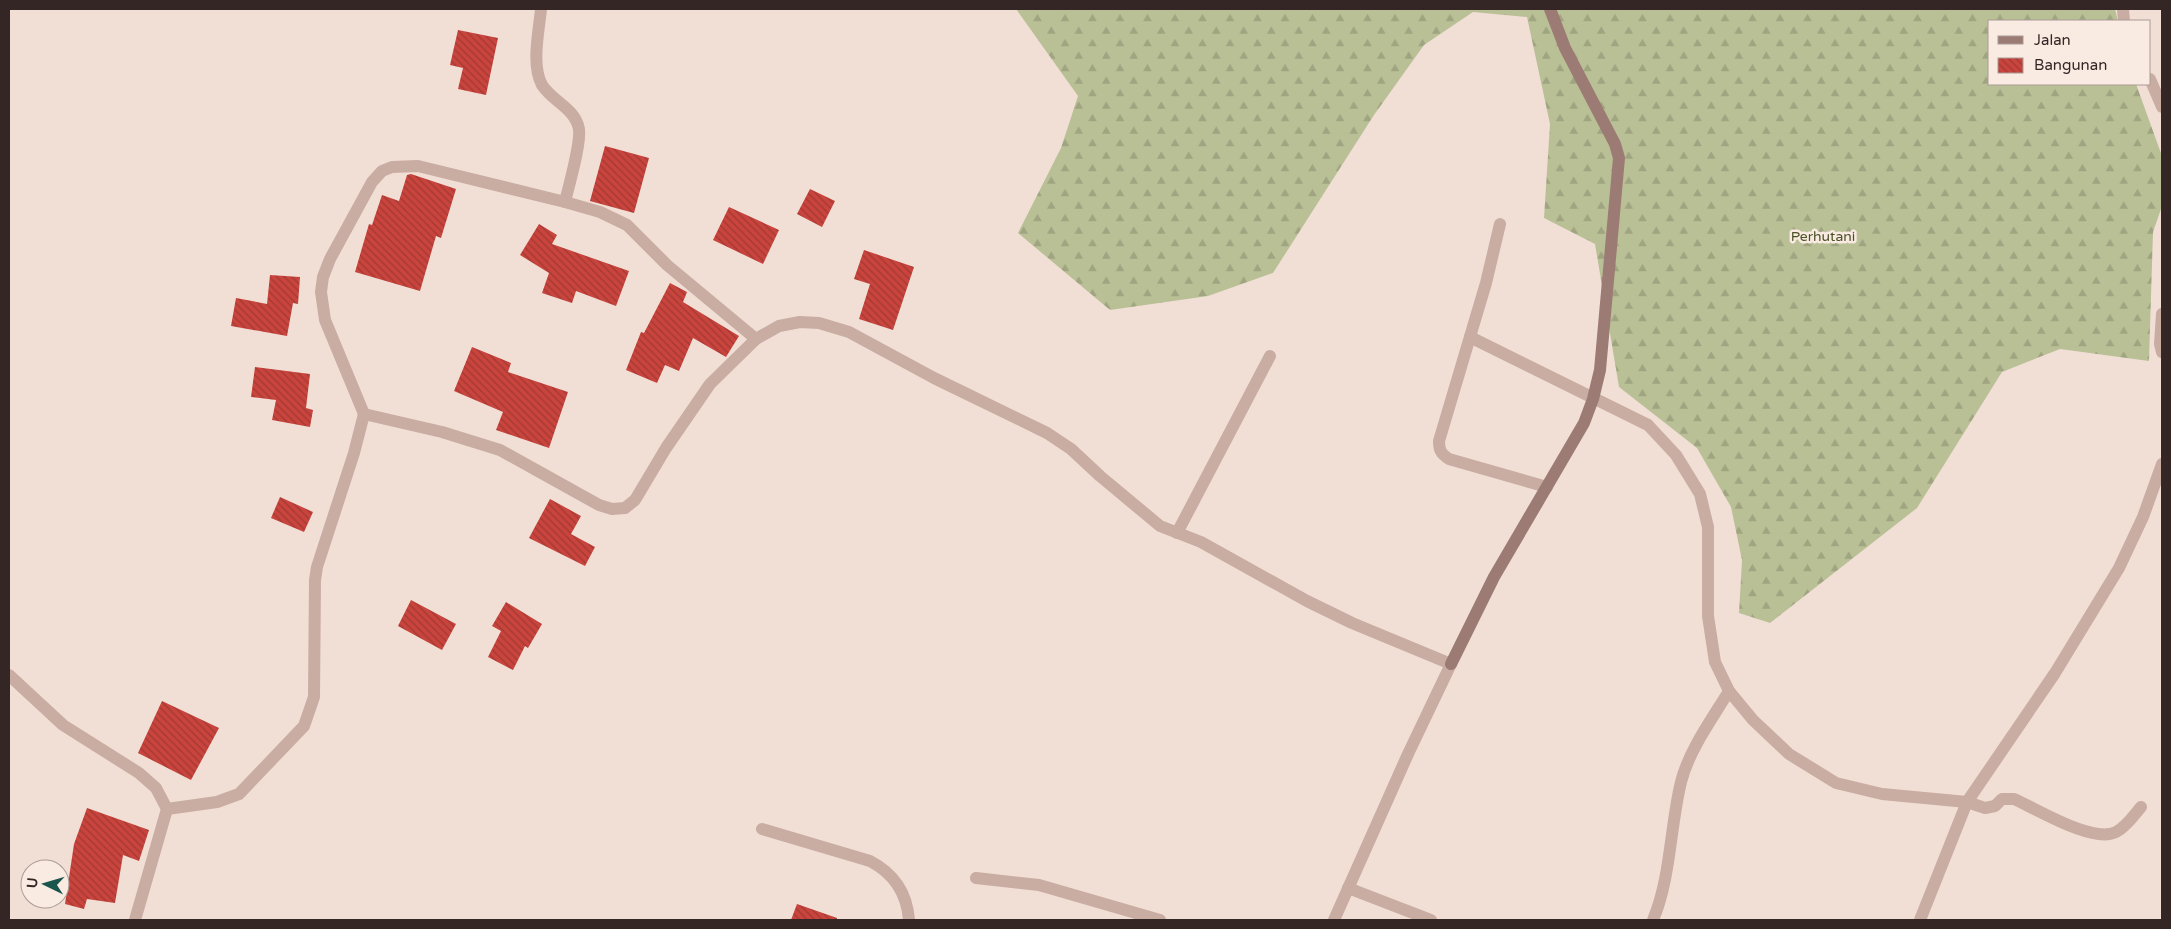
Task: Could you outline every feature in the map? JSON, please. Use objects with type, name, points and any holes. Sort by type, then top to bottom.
[{"type":"main road","points":[[1451,664],[1494,577],[1584,423],[1593,399],[1600,370],[1619,158],[1615,144],[1565,48],[1550,9]]},
{"type":"street","points":[[541,9],[537,68],[541,84],[548,94],[574,116],[579,131],[565,202]]},
{"type":"street","points":[[2151,81],[2162,108]]},
{"type":"street","points":[[166,809],[217,802],[239,794],[304,726],[314,697],[315,580],[317,567],[354,453],[364,414],[325,320],[320,292],[322,277],[330,259],[372,182],[382,171],[392,166],[418,166],[600,212],[627,226],[668,265],[756,339]]},
{"type":"street","points":[[1500,224],[1470,337],[1439,441],[1442,455],[1449,459],[1547,486]]},
{"type":"street","points":[[2162,314],[2160,344],[2162,352]]},
{"type":"street","points":[[364,414],[442,432],[500,450],[599,505],[612,509],[625,508],[635,500],[666,448],[710,384],[756,339],[779,326],[800,322],[819,323],[849,332],[934,378],[1047,432],[1071,449],[1160,526],[1217,551],[1334,614],[1451,664],[1334,920]]},
{"type":"street","points":[[1470,337],[1648,425],[1676,455],[1700,494],[1708,527],[1708,616],[1715,662],[1729,690],[1753,720],[1789,754],[1836,783],[1882,794],[1966,802],[1991,808],[2002,799],[2014,799],[2086,832],[2101,835],[2117,831],[2141,807]]},
{"type":"street","points":[[1177,533],[1270,356]]},
{"type":"street","points":[[1920,920],[1966,802],[2055,673],[2119,568],[2143,517],[2162,464]]},
{"type":"street","points":[[9,675],[63,725],[139,773],[156,788],[166,809],[135,920]]},
{"type":"street","points":[[1653,920],[1666,869],[1682,780],[1692,756],[1729,690]]},
{"type":"street","points":[[762,828],[881,866],[898,884],[908,911],[909,920]]},
{"type":"street","points":[[976,878],[1039,885],[1160,920]]},
{"type":"street","points":[[1348,888],[1431,920]]},
{"type":"green space","name":"Perhutani","points":[[1016,9],[2115,9],[2118,20],[1988,20],[1988,85],[2136,85],[2162,156],[2162,206],[2153,232],[2149,361],[2060,349],[2002,372],[1917,508],[1770,623],[1739,613],[1742,560],[1731,507],[1697,448],[1619,387],[1595,244],[1544,218],[1550,124],[1527,17],[1473,12],[1424,45],[1374,115],[1273,273],[1208,296],[1110,310],[1018,233],[1061,148],[1078,96]]},
{"type":"building","points":[[458,30],[498,38],[486,95],[458,89],[463,68],[450,65]]},
{"type":"building","points":[[605,146],[649,158],[634,213],[590,201]]},
{"type":"building","points":[[411,174],[456,189],[441,238],[436,236],[420,291],[355,272],[369,224],[372,225],[382,195],[399,201],[407,175]]},
{"type":"building","points":[[810,189],[835,201],[822,227],[797,214]]},
{"type":"building","points":[[729,207],[779,230],[763,264],[713,240]]},
{"type":"building","points":[[539,224],[557,235],[552,244],[629,271],[616,306],[576,291],[572,303],[542,293],[549,273],[520,255]]},
{"type":"building","points":[[864,250],[914,267],[893,330],[859,319],[870,284],[854,279]]},
{"type":"building","points":[[270,275],[300,277],[298,304],[293,303],[287,336],[231,326],[236,298],[267,304]]},
{"type":"building","points":[[670,283],[687,292],[683,302],[739,336],[726,357],[693,338],[679,371],[665,365],[657,383],[626,370],[641,332],[644,333]]},
{"type":"building","points":[[472,347],[511,363],[508,372],[568,392],[549,448],[496,430],[503,412],[454,391]]},
{"type":"building","points":[[255,367],[310,374],[306,408],[313,410],[310,427],[272,420],[276,400],[251,397]]},
{"type":"building","points":[[280,497],[313,512],[304,532],[271,518]]},
{"type":"building","points":[[550,499],[581,516],[571,534],[595,547],[585,566],[529,538]]},
{"type":"building","points":[[411,600],[456,624],[442,650],[398,626]]},
{"type":"building","points":[[506,602],[542,624],[528,648],[525,646],[513,670],[488,657],[501,631],[492,626]]},
{"type":"building","points":[[162,701],[219,728],[191,780],[138,753]]},
{"type":"building","points":[[87,808],[149,830],[139,861],[123,855],[115,903],[87,899],[84,909],[70,905],[70,871],[74,844]]},
{"type":"building","points":[[797,904],[837,918],[837,920],[791,920]]}]
